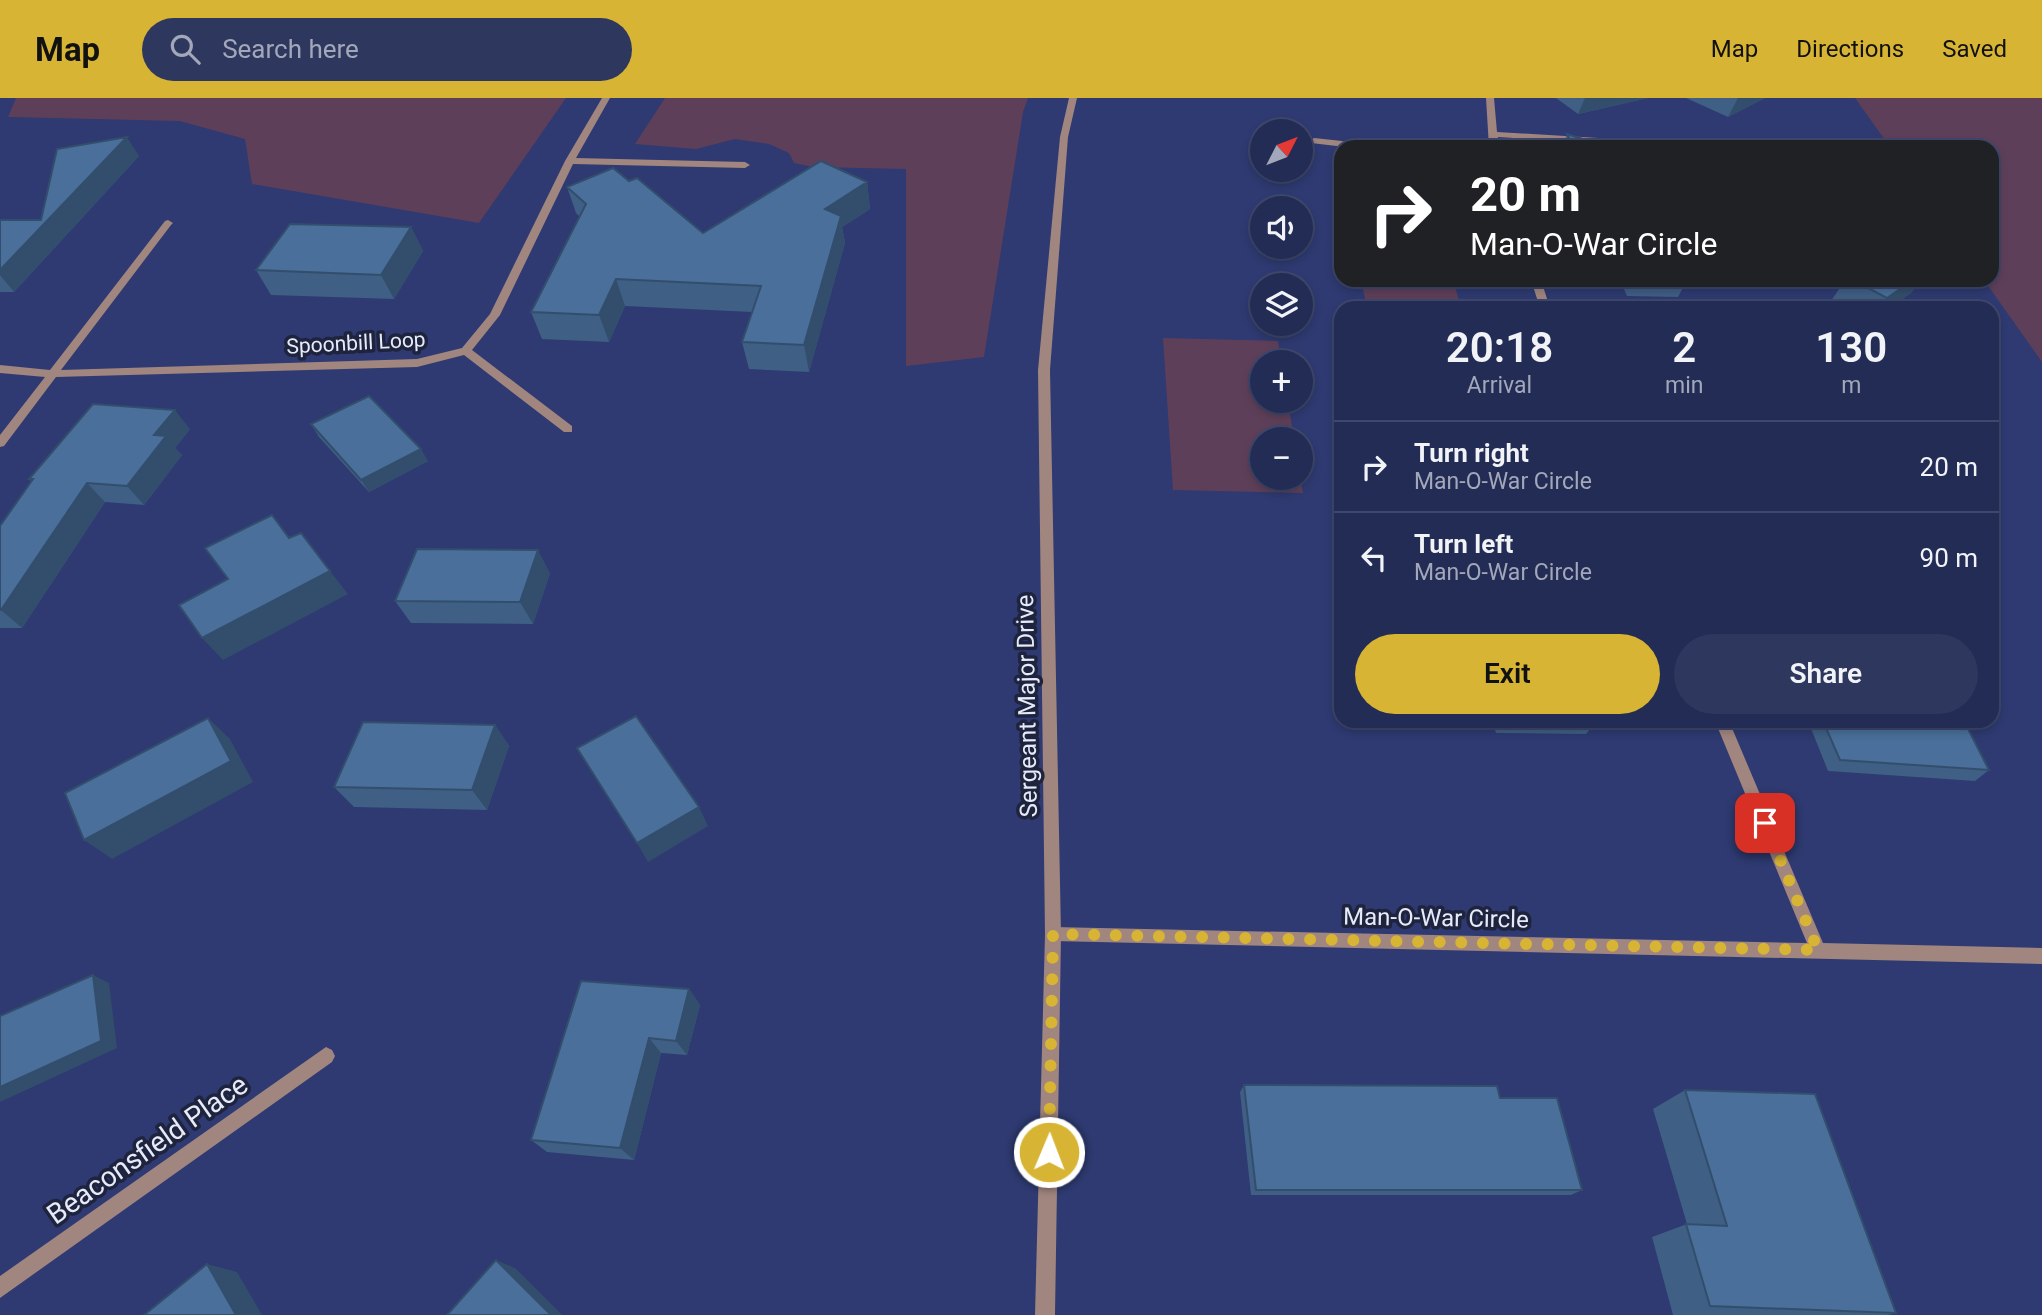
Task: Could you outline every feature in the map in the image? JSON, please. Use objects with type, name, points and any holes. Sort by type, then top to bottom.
[{"type":"street","points":[[568,429],[466,351],[495,315],[570,161],[606,98]]},
{"type":"street","name":"Sergeant Major Drive","points":[[1045,1315],[1053,934],[1044,370],[1064,137],[1073,98]]},
{"type":"street","points":[[1490,98],[1493,140]]},
{"type":"street","points":[[1493,134],[1588,140]]},
{"type":"street","points":[[1314,141],[1334,143]]},
{"type":"street","points":[[570,161],[745,165]]},
{"type":"street","points":[[0,443],[168,223]]},
{"type":"street","name":"Spoonbill Loop","points":[[0,369],[53,373],[417,363],[466,351]]},
{"type":"street","points":[[1725,728],[1818,950]]},
{"type":"street","name":"Man-O-War Circle","points":[[1053,934],[2042,956]]},
{"type":"street","name":"Beaconsfield Place","points":[[0,1288],[326,1056]]},
{"type":"shaded area","points":[[16,98],[566,98],[479,223],[252,184],[245,139],[180,121],[8,117]]},
{"type":"shaded area","points":[[665,98],[1028,98],[1023,112],[984,357],[906,366],[906,169],[814,167],[794,163],[789,153],[769,144],[735,139],[696,149],[635,144]]},
{"type":"shaded area","points":[[1855,98],[2042,98],[2042,362],[1989,287],[1999,287],[1999,140],[1885,140]]},
{"type":"shaded area","points":[[1362,287],[1455,287],[1459,301],[1366,301]]},
{"type":"shaded area","points":[[1163,338],[1278,341],[1279,350],[1250,350],[1250,413],[1290,413],[1292,427],[1250,427],[1250,490],[1302,490],[1303,493],[1173,490]]},
{"type":"building","points":[[1567,134],[1586,140],[1570,140]]},
{"type":"building","points":[[127,137],[0,270],[0,220],[41,220],[57,149]]},
{"type":"building","points":[[821,161],[867,182],[825,209],[841,216],[804,345],[742,342],[761,286],[616,279],[599,315],[531,312],[586,204],[567,187],[613,168],[629,181],[637,178],[703,233]]},
{"type":"building","points":[[290,224],[411,227],[381,275],[256,270]]},
{"type":"building","points":[[1866,287],[1903,287],[1887,298]]},
{"type":"building","points":[[369,396],[421,449],[361,480],[311,424]]},
{"type":"building","points":[[93,404],[175,410],[154,435],[166,436],[127,486],[87,483],[0,610],[0,526],[33,479],[29,479]]},
{"type":"building","points":[[272,515],[289,538],[301,533],[330,571],[202,638],[179,605],[228,579],[205,548]]},
{"type":"building","points":[[417,549],[538,550],[520,602],[395,601]]},
{"type":"building","points":[[636,716],[699,807],[637,843],[577,748]]},
{"type":"building","points":[[208,718],[231,761],[84,840],[65,793]]},
{"type":"building","points":[[363,722],[495,725],[472,790],[334,787]]},
{"type":"building","points":[[1826,728],[1968,728],[1989,770],[1840,760]]},
{"type":"building","points":[[93,975],[101,1041],[0,1087],[0,1016]]},
{"type":"building","points":[[581,981],[689,989],[676,1041],[649,1038],[620,1148],[531,1140]]},
{"type":"building","points":[[1244,1085],[1497,1086],[1500,1098],[1557,1098],[1582,1190],[1256,1190]]},
{"type":"building","points":[[1685,1090],[1815,1094],[1896,1313],[1710,1306],[1686,1224],[1727,1226]]},
{"type":"building","points":[[496,1260],[551,1315],[447,1315]]},
{"type":"building","points":[[207,1264],[236,1315],[144,1315]]},
{"type":"route","points":[[1049,1152],[1053,934],[1818,950],[1765,823]]}]
